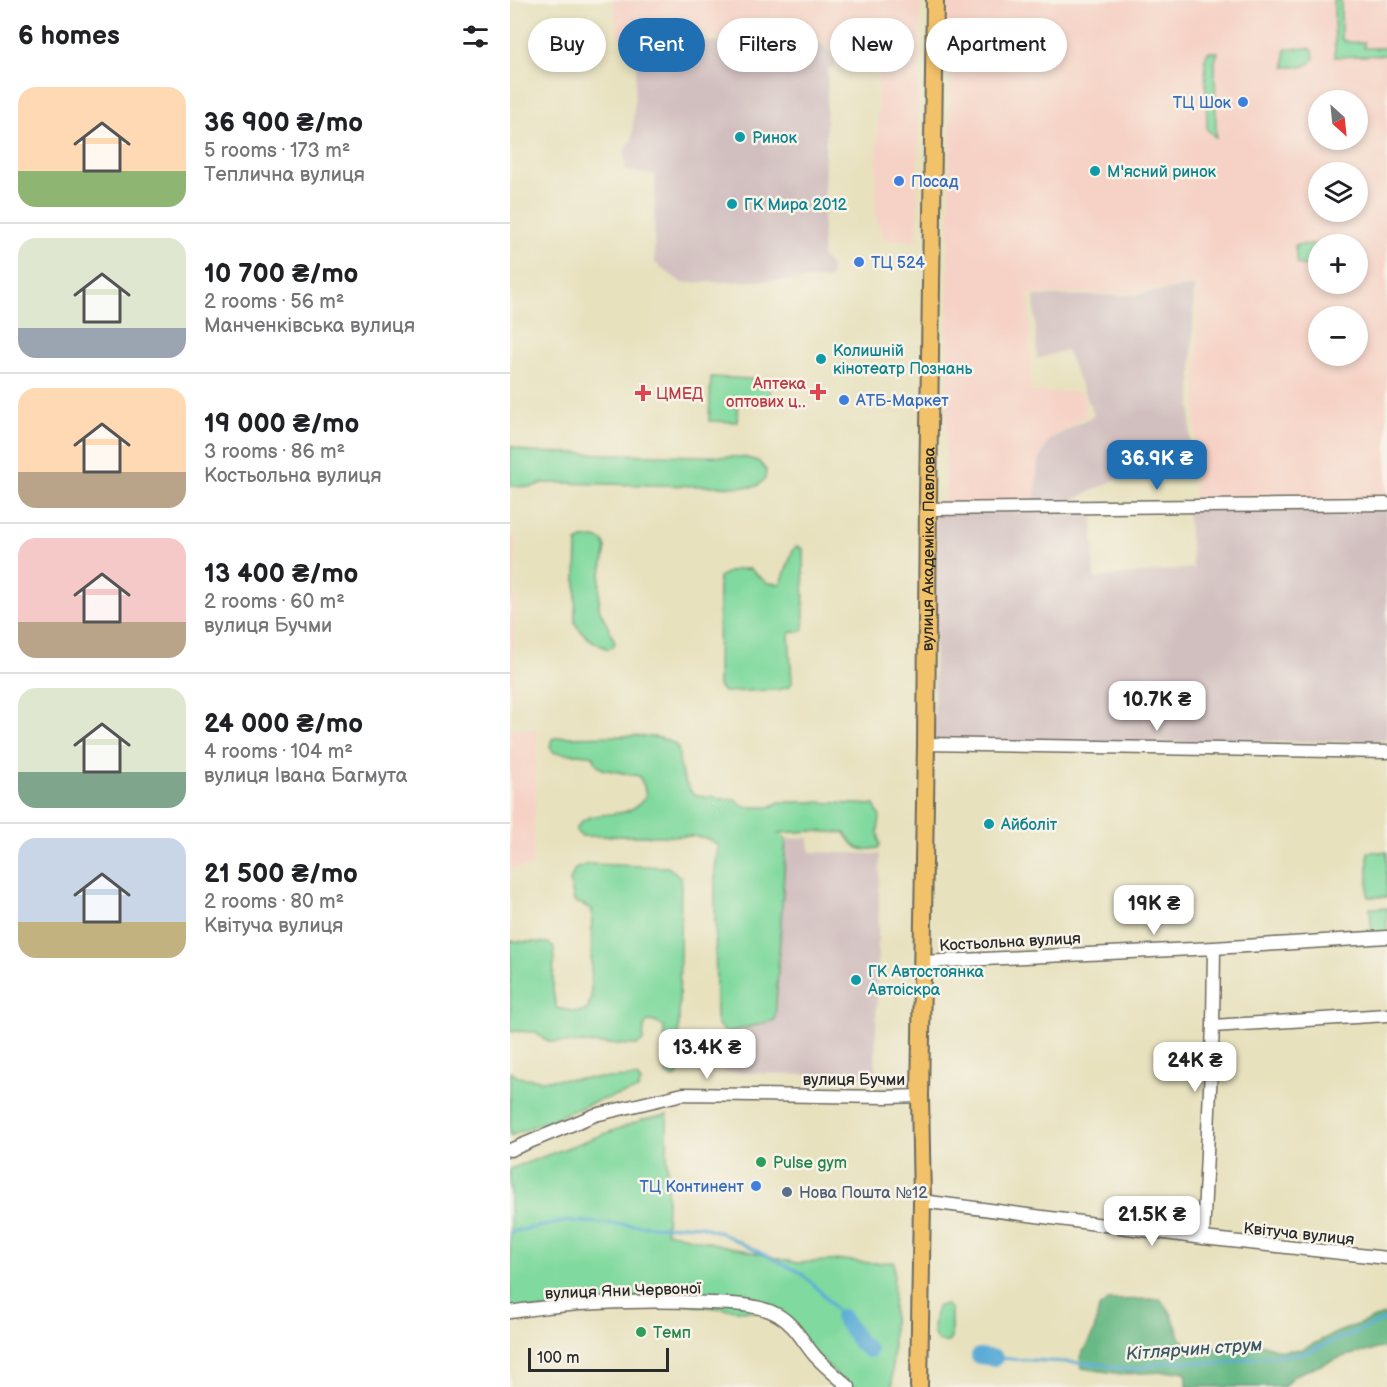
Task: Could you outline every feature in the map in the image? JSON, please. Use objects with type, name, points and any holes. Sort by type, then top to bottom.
[{"type":"main road","name":"вулиця Академіка Павлова","points":[[919,1387],[922,1201],[920,1096],[935,0]]},
{"type":"street","points":[[927,510],[1387,504]]},
{"type":"street","points":[[926,744],[1387,752]]},
{"type":"street","name":"Костьольна вулиця","points":[[922,962],[1387,937]]},
{"type":"street","points":[[1203,1238],[1213,1026],[1214,948]]},
{"type":"street","points":[[1213,1026],[1387,1015]]},
{"type":"street","name":"вулиця Бучми","points":[[510,1150],[595,1115],[683,1094],[920,1096]]},
{"type":"street","name":"Квітуча вулиця","points":[[922,1201],[1299,1250],[1387,1258]]},
{"type":"street","name":"вулиця Яни Червоної","points":[[510,1312],[594,1304],[674,1301],[759,1308],[777,1314],[792,1327],[816,1357],[849,1387]]},
{"type":"shaded area","points":[[613,0],[920,0],[917,241],[886,240],[876,220],[878,72],[914,72],[914,18],[830,18],[830,47],[818,38],[818,18],[717,18],[717,37],[705,37],[705,18],[618,18],[618,37]]},
{"type":"shaded area","points":[[947,0],[1387,0],[1387,498],[1194,503],[1198,284],[1137,292],[1029,294],[1031,392],[1082,392],[1087,415],[1049,440],[1038,463],[1035,503],[945,507],[950,72],[1067,72],[1067,18],[948,18]]},
{"type":"shaded area","points":[[705,41],[717,41],[717,72],[818,72],[818,42],[830,52],[822,257],[831,267],[831,279],[682,283],[655,263],[655,175],[626,171],[624,151],[632,139],[636,72],[705,72]]},
{"type":"shaded area","points":[[1194,286],[1190,444],[1075,499],[1035,503],[1038,463],[1049,440],[1094,415],[1066,350],[1037,359],[1034,296],[1132,295]]},
{"type":"shaded area","points":[[1387,505],[1387,741],[934,744],[935,513],[1093,511],[1094,578],[1193,568],[1187,509]]},
{"type":"shaded area","points":[[510,536],[515,536],[513,697],[510,697]]},
{"type":"shaded area","points":[[510,729],[538,729],[532,867],[510,868]]},
{"type":"shaded area","points":[[809,838],[810,852],[880,854],[875,1077],[724,1072],[726,1033],[775,1020],[786,839]]},
{"type":"green space","points":[[1334,0],[1341,0],[1341,38],[1348,42],[1364,42],[1364,48],[1387,48],[1387,55],[1335,57]]},
{"type":"green space","points":[[1310,48],[1314,58],[1312,62],[1302,67],[1285,67],[1285,49]]},
{"type":"green space","points":[[1208,52],[1218,52],[1215,61],[1216,138],[1207,129],[1205,58]]},
{"type":"green space","points":[[1308,244],[1308,266],[1297,264],[1295,245]]},
{"type":"green space","points":[[711,377],[770,380],[770,404],[738,403],[737,422],[709,421]]},
{"type":"green space","points":[[510,446],[529,452],[743,457],[758,461],[766,470],[765,479],[757,486],[751,487],[557,483],[543,483],[532,487],[510,486]]},
{"type":"green space","points":[[595,538],[603,541],[606,548],[600,579],[599,608],[615,642],[613,647],[608,649],[590,639],[575,623],[577,542]]},
{"type":"green space","points":[[797,546],[803,549],[804,628],[802,631],[791,632],[789,636],[792,682],[790,686],[779,690],[723,692],[718,686],[719,577],[733,570],[750,569],[767,583],[781,584],[793,550]]},
{"type":"green space","points":[[624,736],[660,738],[678,747],[682,772],[694,795],[736,800],[745,807],[770,807],[779,802],[874,805],[880,817],[878,831],[880,845],[878,848],[866,850],[858,848],[845,833],[812,831],[779,833],[786,839],[775,1020],[726,1033],[718,1025],[716,1018],[715,871],[718,845],[708,839],[693,836],[581,836],[576,831],[579,824],[590,817],[621,813],[636,807],[646,796],[644,786],[639,776],[602,769],[595,762],[594,756],[553,752],[550,747],[552,739]]},
{"type":"green space","points":[[1368,852],[1387,852],[1387,897],[1368,897]]},
{"type":"green space","points":[[588,864],[668,867],[681,877],[678,1075],[674,1078],[666,1072],[664,1027],[655,1022],[648,1021],[644,1027],[643,1041],[637,1045],[551,1042],[536,1032],[510,1031],[510,941],[548,943],[554,948],[553,990],[556,1008],[577,1012],[587,1010],[591,998],[592,909],[574,901],[570,881],[575,869]]},
{"type":"green space","points":[[1370,908],[1387,908],[1387,934],[1372,935]]},
{"type":"green space","points":[[510,1072],[518,1077],[541,1080],[637,1077],[641,1082],[638,1090],[597,1101],[510,1136]]},
{"type":"green space","points":[[667,1115],[666,1232],[797,1263],[842,1260],[871,1263],[894,1262],[892,1387],[849,1387],[777,1314],[659,1302],[510,1312],[510,1169],[642,1120]]},
{"type":"green space","points":[[1160,1299],[1171,1313],[1181,1339],[1188,1346],[1234,1349],[1254,1342],[1282,1351],[1303,1349],[1338,1332],[1386,1314],[1387,1347],[1345,1356],[1294,1375],[1284,1387],[1187,1387],[1187,1376],[1183,1371],[1122,1374],[1082,1368],[1080,1357],[1094,1332],[1099,1308],[1109,1300]]},
{"type":"green space","points":[[946,1305],[951,1309],[951,1338],[948,1342],[941,1342],[934,1334],[934,1318],[938,1306]]},
{"type":"waterway","name":"Кітлярчин струм","points":[[510,1232],[569,1221],[666,1227],[701,1226],[719,1232],[801,1273],[842,1317]]},
{"type":"waterway","points":[[842,1317],[860,1343],[869,1350]]},
{"type":"waterway","name":"Кітлярчин струм","points":[[995,1358],[1099,1364],[1130,1370],[1174,1361],[1222,1364],[1253,1358],[1305,1353],[1387,1319]]},
{"type":"waterway","points":[[979,1356],[995,1358]]},
{"type":"place","name":"ТЦ Шок","points":[[1243,102]]},
{"type":"place","name":"Ринок","points":[[740,137]]},
{"type":"place","name":"М'ясний ринок","points":[[1095,171]]},
{"type":"place","name":"Посад","points":[[899,181]]},
{"type":"place","name":"ГК Мира 2012","points":[[732,204]]},
{"type":"place","name":"ТЦ 524","points":[[859,262]]},
{"type":"place","name":"Колишній кінотеатр Познань","points":[[821,359]]},
{"type":"place","name":"Аптека оптових ц‥","points":[[818,392]]},
{"type":"place","name":"ЦМЕД","points":[[643,393]]},
{"type":"place","name":"АТБ-Маркет","points":[[844,400]]},
{"type":"place","name":"Айболіт","points":[[989,824]]},
{"type":"place","name":"ГК Автостоянка Автоіскра","points":[[856,980]]},
{"type":"place","name":"Pulse gym","points":[[761,1162]]},
{"type":"place","name":"ТЦ Континент","points":[[756,1186]]},
{"type":"place","name":"Нова Пошта №12","points":[[787,1192]]},
{"type":"place","name":"Темп","points":[[641,1332]]}]
